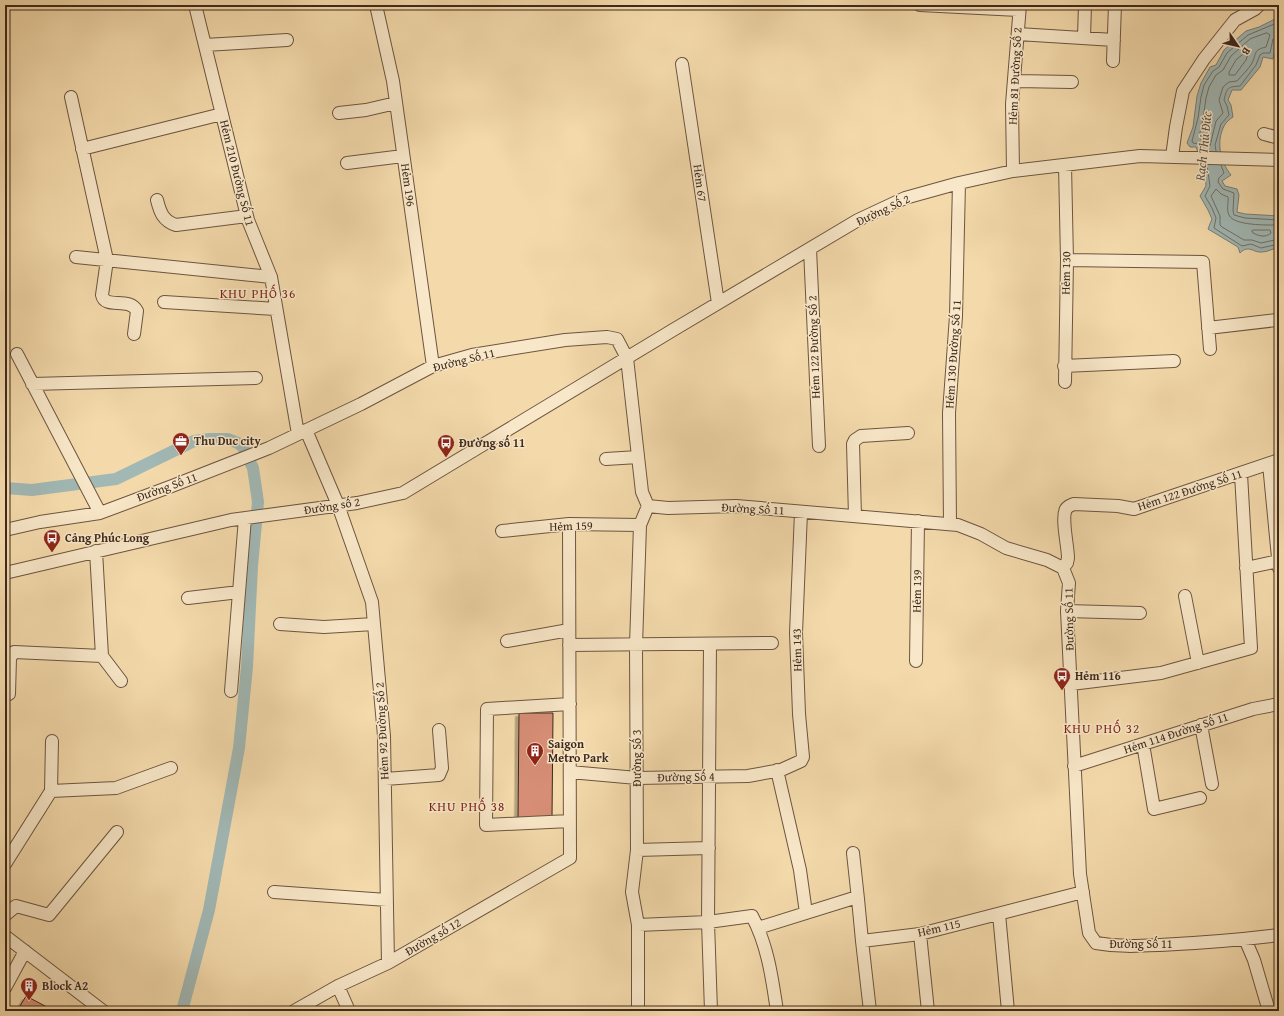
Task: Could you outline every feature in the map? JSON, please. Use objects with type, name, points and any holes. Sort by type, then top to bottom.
[{"type":"street","name":"Hẻm 210 Đường Số 11","points":[[195,5],[247,216],[271,277],[276,309],[302,432],[338,505]]},
{"type":"street","name":"Hẻm 196","points":[[376,5],[393,81],[433,366]]},
{"type":"street","points":[[920,5],[1019,7]]},
{"type":"street","points":[[1084,38],[1085,5]]},
{"type":"street","points":[[1113,61],[1115,5]]},
{"type":"street","points":[[1172,157],[1183,91],[1204,59],[1235,20],[1255,9],[1259,5]]},
{"type":"street","name":"Hẻm 81 Đường Số 2","points":[[1013,171],[1012,104],[1019,7]]},
{"type":"street","points":[[1018,34],[1114,40]]},
{"type":"street","points":[[205,45],[287,40]]},
{"type":"street","name":"Hẻm 67","points":[[682,64],[718,303]]},
{"type":"street","points":[[1014,81],[1072,82]]},
{"type":"street","points":[[71,97],[107,260],[102,295],[105,301],[129,304],[135,308],[137,311],[134,334]]},
{"type":"street","points":[[339,113],[366,110],[396,103]]},
{"type":"street","points":[[82,149],[222,114]]},
{"type":"street","points":[[1264,134],[1279,138]]},
{"type":"street","points":[[347,163],[403,156]]},
{"type":"street","name":"Đường Số 2","points":[[627,358],[858,220],[905,198],[960,183],[1013,171],[1140,156],[1279,160]]},
{"type":"street","name":"Hẻm 130","points":[[1065,382],[1064,366],[1067,260],[1066,165]]},
{"type":"street","name":"Hẻm 130 Đường Số 11","points":[[950,524],[949,413],[956,316],[960,183]]},
{"type":"street","points":[[157,200],[165,220],[176,225],[247,216]]},
{"type":"street","name":"Hẻm 122 Đường Số 2","points":[[810,249],[818,446]]},
{"type":"street","points":[[76,257],[271,277]]},
{"type":"street","points":[[1067,260],[1204,262],[1210,349]]},
{"type":"street","points":[[164,302],[276,309]]},
{"type":"street","points":[[1208,328],[1277,320]]},
{"type":"street","name":"Đường Số 11","points":[[5,530],[40,522],[100,513],[231,463],[302,432],[433,366],[472,355],[566,340],[606,337],[617,339],[627,358],[642,492],[648,506],[668,508],[736,506],[958,525],[981,534],[1006,548],[1047,560],[1063,568],[1069,583],[1066,611],[1080,874],[1089,933],[1096,943],[1116,946],[1174,944],[1279,935]]},
{"type":"street","points":[[17,354],[100,513]]},
{"type":"street","name":"Đường số 2","points":[[5,572],[231,520],[338,505],[403,493],[627,358]]},
{"type":"street","points":[[1064,366],[1174,362]]},
{"type":"street","points":[[32,384],[256,378]]},
{"type":"street","points":[[855,516],[853,444],[855,440],[861,436],[908,433]]},
{"type":"street","points":[[606,459],[638,457]]},
{"type":"street","points":[[1246,568],[1279,564],[1274,462]]},
{"type":"street","name":"Hẻm 122 Đường Số 11","points":[[1063,568],[1067,563],[1068,558],[1064,521],[1066,510],[1069,506],[1074,504],[1118,506],[1134,509],[1274,462]]},
{"type":"street","points":[[1071,684],[1161,673],[1251,648],[1241,474]]},
{"type":"street","name":"Hẻm 92 Đường Số 2","points":[[338,505],[372,602],[384,736],[388,963]]},
{"type":"street","name":"Đường Số 3","points":[[638,1011],[638,925],[632,892],[637,850],[636,645],[640,526],[648,506]]},
{"type":"street","name":"Hẻm 143","points":[[777,770],[801,761],[803,757],[799,714],[796,633],[801,512]]},
{"type":"street","points":[[231,691],[245,518]]},
{"type":"street","name":"Hẻm 139","points":[[916,661],[918,521]]},
{"type":"street","points":[[569,524],[569,645],[570,704],[570,821],[486,825],[487,709],[570,704]]},
{"type":"street","name":"Hẻm 159","points":[[502,531],[569,524],[640,526]]},
{"type":"street","points":[[96,551],[102,656],[121,682]]},
{"type":"street","points":[[188,598],[239,592]]},
{"type":"street","points":[[1185,596],[1198,663]]},
{"type":"street","points":[[1066,611],[1140,613]]},
{"type":"street","points":[[280,624],[324,627],[374,624]]},
{"type":"street","points":[[507,640],[569,630]]},
{"type":"street","points":[[569,645],[772,643]]},
{"type":"street","points":[[710,644],[708,922],[711,1011]]},
{"type":"street","points":[[8,694],[10,658],[14,652],[102,656]]},
{"type":"street","name":"Hẻm 114 Đường Số 11","points":[[1074,766],[1200,725],[1253,709],[1279,704]]},
{"type":"street","points":[[1200,725],[1212,784]]},
{"type":"street","points":[[385,779],[439,775],[442,768],[439,730]]},
{"type":"street","points":[[5,864],[51,791],[52,741]]},
{"type":"street","points":[[1143,744],[1154,808],[1200,798]]},
{"type":"street","points":[[51,791],[116,788],[171,768]]},
{"type":"street","points":[[777,770],[800,870],[806,913]]},
{"type":"street","name":"Đường Số 4","points":[[570,772],[637,778],[748,776],[777,770]]},
{"type":"street","name":"Đường số 12","points":[[294,1011],[338,986],[388,963],[570,858],[570,821]]},
{"type":"street","points":[[5,915],[16,906],[49,916],[117,832]]},
{"type":"street","points":[[637,850],[709,848]]},
{"type":"street","points":[[853,853],[870,1011]]},
{"type":"street","points":[[274,892],[387,900]]},
{"type":"street","name":"Hẻm 115","points":[[862,941],[920,934],[1083,892]]},
{"type":"street","points":[[758,928],[854,898],[858,899]]},
{"type":"street","points":[[999,914],[1008,1011]]},
{"type":"street","points":[[638,925],[708,922],[752,916],[758,928],[768,958],[777,1011]]},
{"type":"street","points":[[920,934],[928,1011]]},
{"type":"street","points":[[5,936],[103,1011]]},
{"type":"street","points":[[1246,939],[1254,960],[1269,1011]]},
{"type":"street","points":[[5,988],[25,951]]},
{"type":"street","points":[[338,986],[349,1011]]},
{"type":"water","name":"Rạch Thủ Đức","points":[[1279,17],[1279,40],[1277,41],[1273,59],[1263,57],[1260,67],[1241,90],[1232,90],[1228,100],[1231,105],[1233,117],[1225,125],[1220,138],[1220,151],[1222,158],[1231,175],[1222,181],[1225,186],[1237,189],[1239,195],[1237,212],[1245,214],[1279,216],[1279,248],[1262,252],[1246,249],[1240,253],[1238,247],[1208,229],[1212,219],[1200,196],[1206,186],[1205,171],[1196,147],[1190,147],[1187,143],[1193,127],[1197,96],[1201,83],[1210,67],[1216,65],[1224,50],[1246,31],[1259,27]]},
{"type":"building","name":"Saigon Metro Park","points":[[519,713],[553,713],[552,819],[518,819]]},
{"type":"building","name":"Block A2","points":[[26,996],[47,1007],[45,1011],[17,1011]]},
{"type":"waterway","points":[[5,488],[32,490],[116,479],[194,441],[210,439],[228,439],[238,443],[243,447],[253,468],[258,502],[252,566],[247,667],[239,748],[209,910],[182,1011]]},
{"type":"place","name":"Thu Duc city","points":[[181,456]]},
{"type":"place","name":"Đường số 11","points":[[446,458]]},
{"type":"place","name":"Cảng Phúc Long","points":[[52,553]]},
{"type":"place","name":"Hẻm 116","points":[[1062,691]]},
{"type":"place","name":"Saigon Metro Park","points":[[535,766]]},
{"type":"place","name":"Block A2","points":[[29,1001]]},
{"type":"district","name":"KHU PHỐ 36","points":[[258,293]]},
{"type":"district","name":"KHU PHỐ 32","points":[[1102,728]]},
{"type":"district","name":"KHU PHỐ 38","points":[[467,806]]}]
